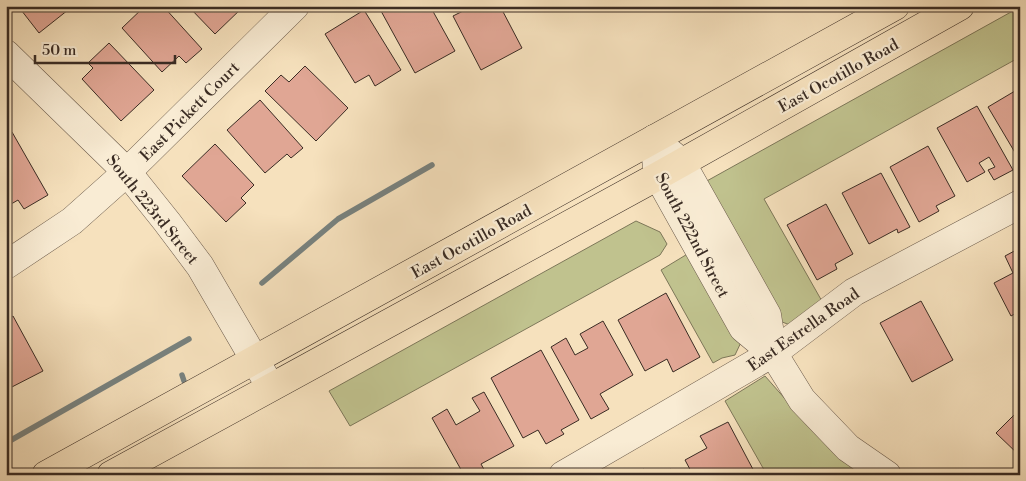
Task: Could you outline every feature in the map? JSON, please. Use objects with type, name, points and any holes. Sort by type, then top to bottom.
[{"type":"main road","name":"East Ocotillo Road","points":[[46,475],[895,6]]},
{"type":"main road","name":"East Ocotillo Road","points":[[111,475],[270,386],[658,176],[960,6]]},
{"type":"street","name":"East Pickett Court","points":[[6,265],[72,222],[127,172],[295,6]]},
{"type":"street","name":"South 223rd Street","points":[[6,54],[127,172],[200,266],[270,386]]},
{"type":"street","name":"South 222nd Street","points":[[654,139],[681,162],[767,315],[773,353]]},
{"type":"street","name":"South 222nd Street","points":[[654,139],[658,176],[743,328],[773,353],[802,400],[848,448],[887,475]]},
{"type":"street","name":"East Estrella Road","points":[[563,475],[773,353],[854,292],[1020,204]]},
{"type":"green space","points":[[1020,7],[1020,57],[764,199],[823,303],[790,325],[777,320],[705,182]]},
{"type":"green space","points":[[636,221],[660,232],[667,244],[660,255],[350,426],[329,391]]},
{"type":"green space","points":[[694,250],[743,338],[735,355],[722,358],[713,363],[661,270]]},
{"type":"green space","points":[[765,376],[823,442],[864,475],[767,475],[725,401]]},
{"type":"building","points":[[18,6],[73,6],[39,33]]},
{"type":"building","points":[[145,6],[163,6],[202,49],[186,63],[179,56],[162,72],[122,28]]},
{"type":"building","points":[[188,6],[244,6],[215,34]]},
{"type":"building","points":[[391,6],[401,6],[403,11],[413,6],[430,6],[455,51],[415,73],[381,11]]},
{"type":"building","points":[[473,6],[500,6],[522,48],[481,70],[453,16]]},
{"type":"building","points":[[364,10],[401,70],[375,86],[369,75],[355,83],[325,34]]},
{"type":"building","points":[[109,43],[154,90],[121,121],[82,79],[93,68],[88,63]]},
{"type":"building","points":[[305,66],[348,108],[316,141],[265,91],[281,75],[289,82]]},
{"type":"building","points":[[1020,88],[1020,161],[988,107]]},
{"type":"building","points":[[260,100],[303,148],[291,158],[287,154],[265,173],[227,130]]},
{"type":"building","points":[[977,106],[1013,170],[994,180],[988,170],[995,167],[989,157],[979,163],[985,172],[967,182],[937,128]]},
{"type":"building","points":[[12,132],[48,195],[24,209],[18,200],[6,207],[6,135]]},
{"type":"building","points":[[215,144],[254,185],[241,198],[246,203],[226,222],[182,176]]},
{"type":"building","points":[[928,146],[955,196],[936,206],[939,211],[919,222],[890,167]]},
{"type":"building","points":[[881,173],[910,227],[898,233],[897,229],[869,244],[842,193]]},
{"type":"building","points":[[826,204],[853,254],[835,264],[837,269],[817,280],[787,225]]},
{"type":"building","points":[[1020,248],[1020,311],[1011,316],[994,283],[1013,273],[1005,256]]},
{"type":"building","points":[[666,293],[700,357],[673,372],[667,359],[645,371],[618,320]]},
{"type":"building","points":[[921,301],[953,360],[912,382],[880,323]]},
{"type":"building","points":[[13,316],[43,371],[6,390],[6,320]]},
{"type":"building","points":[[603,321],[633,375],[600,394],[609,409],[591,419],[551,347],[566,338],[575,355],[588,348],[580,334]]},
{"type":"building","points":[[541,350],[579,420],[561,430],[564,434],[546,444],[538,430],[523,438],[491,378]]},
{"type":"building","points":[[484,392],[514,446],[481,464],[487,475],[464,475],[432,418],[447,409],[456,425],[480,411],[472,398]]},
{"type":"building","points":[[1020,409],[1020,456],[996,433]]},
{"type":"building","points":[[728,422],[756,475],[693,475],[685,460],[707,448],[700,436]]},
{"type":"building","points":[[644,469],[648,475],[634,475]]},
{"type":"building","points":[[671,469],[674,475],[662,475]]},
{"type":"waterway","points":[[262,283],[338,219],[432,165]]},
{"type":"waterway","points":[[6,443],[189,339]]},
{"type":"waterway","points":[[182,375],[184,381]]}]
